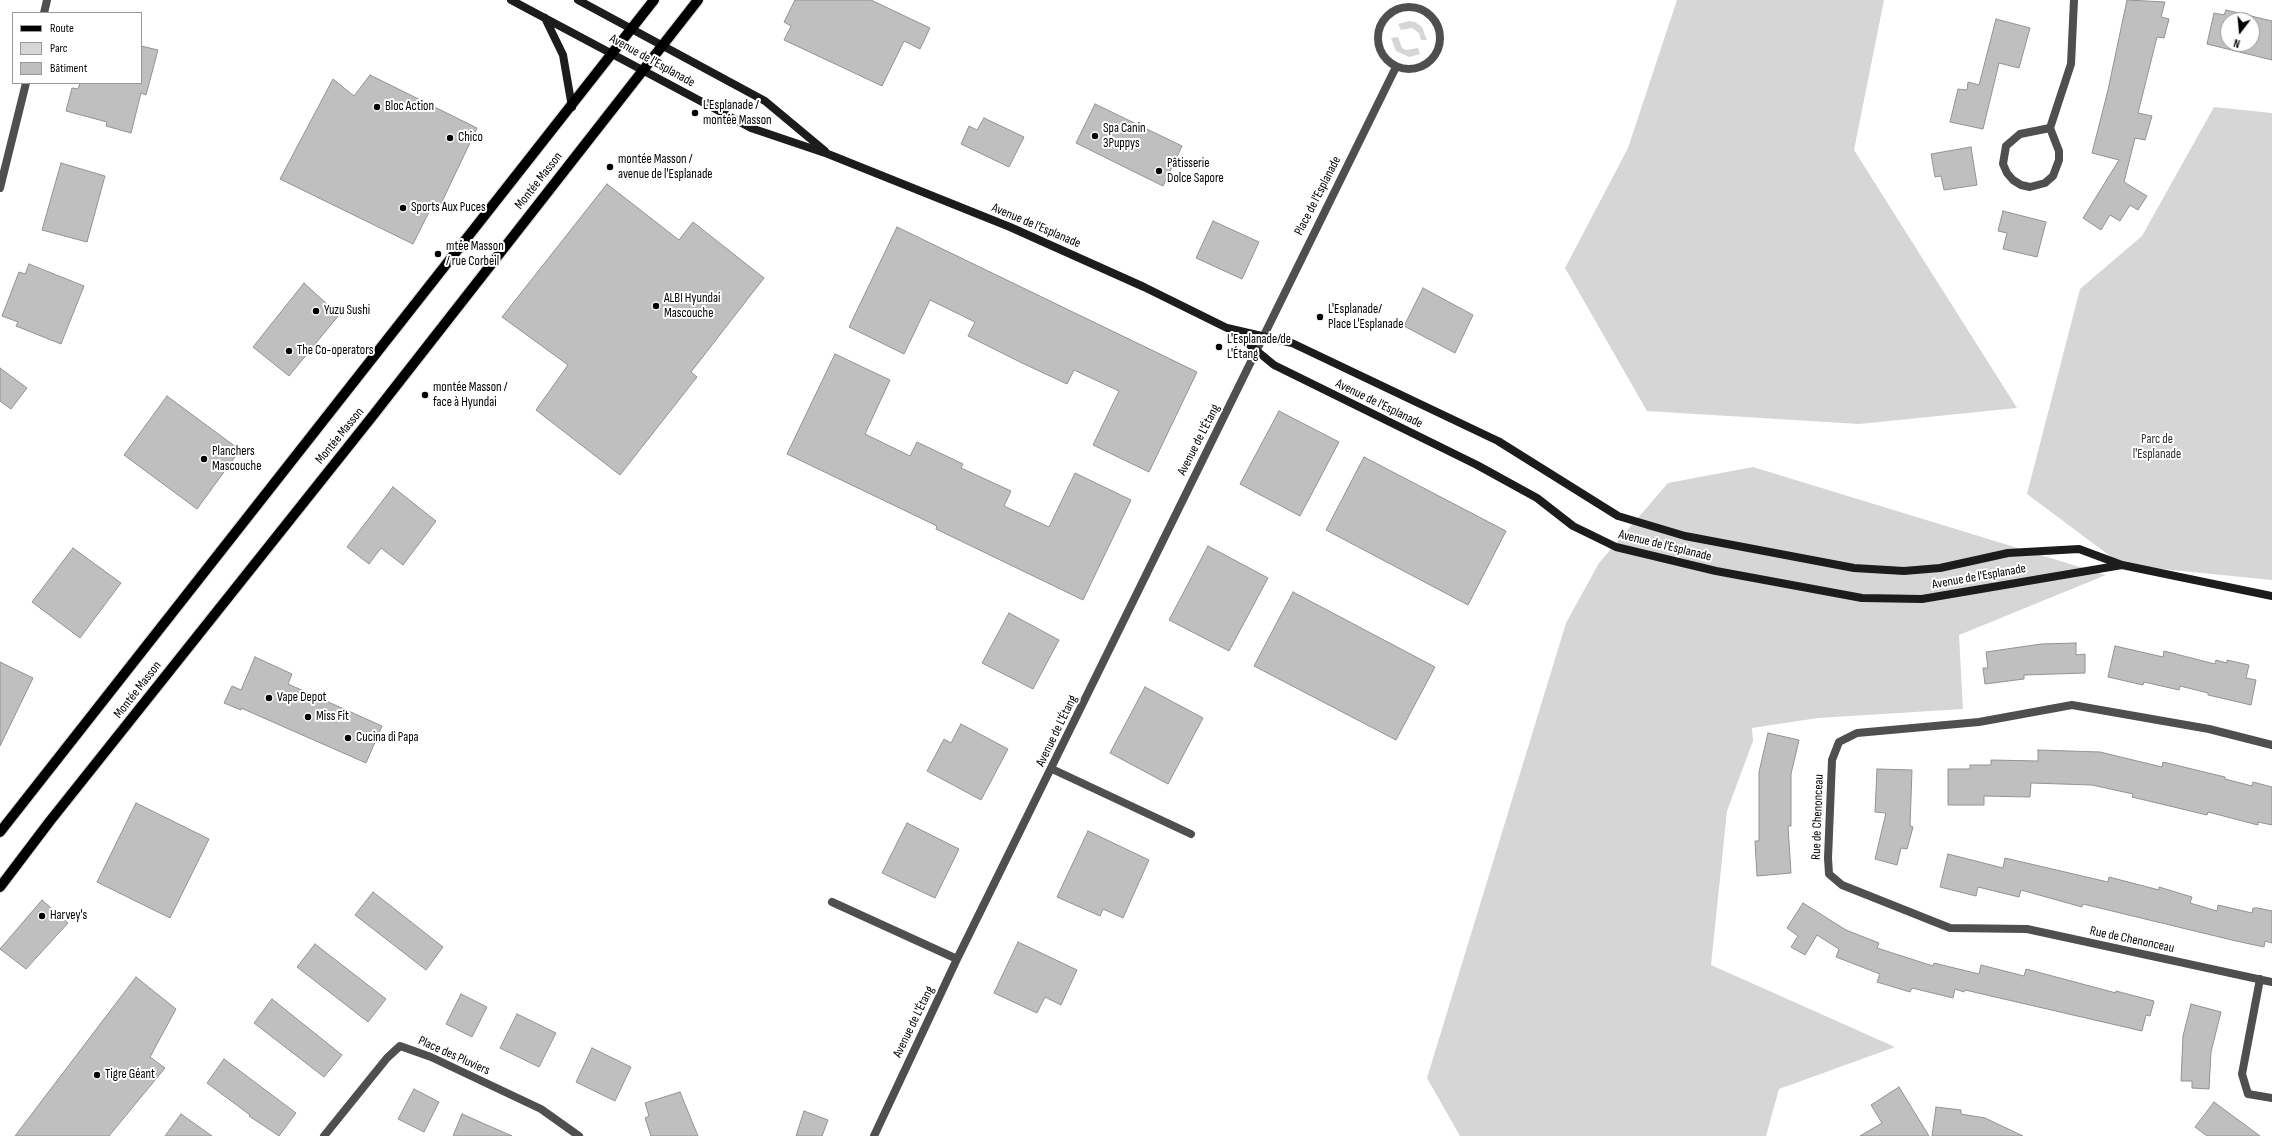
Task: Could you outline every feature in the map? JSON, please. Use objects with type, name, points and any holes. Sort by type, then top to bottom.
[{"type":"main road","name":"Montée Masson","points":[[0,832],[632,30],[654,0]]},
{"type":"main road","name":"Montée Masson","points":[[0,887],[50,821],[371,418],[698,0]]},
{"type":"street","points":[[44,12],[47,0]]},
{"type":"street","name":"Avenue de l'Esplanade","points":[[511,0],[751,128],[828,154],[1010,227],[1144,287],[1231,329],[1292,343],[1498,441],[1538,464],[1618,516],[1647,526],[1685,536],[1854,568],[1904,571],[1940,568],[2008,553],[2079,549],[2122,565],[2272,596]]},
{"type":"street","name":"Avenue de l'Esplanade","points":[[578,0],[765,101],[828,154]]},
{"type":"street","points":[[2050,128],[2020,134],[2006,146],[2003,164],[2012,180],[2021,185],[2030,187],[2045,183],[2052,176],[2056,168],[2059,151],[2050,128],[2071,64],[2074,0]]},
{"type":"street","points":[[1403,8],[1413,8],[1423,11],[1432,17],[1438,26],[1440,36],[1439,47],[1435,56],[1427,64],[1417,68],[1407,70],[1396,67],[1382,54],[1378,35],[1381,26],[1390,14],[1403,8]]},
{"type":"street","points":[[545,18],[563,55],[572,106]]},
{"type":"street","name":"Place de l'Esplanade","points":[[1262,337],[1396,67]]},
{"type":"street","points":[[0,188],[26,84]]},
{"type":"street","name":"Avenue de l'Esplanade","points":[[1231,329],[1281,368],[1510,483],[1537,498],[1573,526],[1616,548],[1716,571],[1862,598],[1922,599],[2122,565]]},
{"type":"street","name":"Avenue de L'Étang","points":[[874,1136],[957,959],[1052,768],[1262,337]]},
{"type":"street","name":"Rue de Chenonceau","points":[[2272,745],[2209,730],[2072,705],[1979,722],[1857,733],[1839,742],[1832,760],[1829,866],[1829,874],[1842,885],[1950,928],[2027,929],[2272,982]]},
{"type":"street","points":[[1052,768],[1191,834]]},
{"type":"street","points":[[832,902],[957,959]]},
{"type":"street","points":[[2260,979],[2242,1074],[2248,1094],[2272,1098]]},
{"type":"street","name":"Place des Pluviers","points":[[324,1136],[387,1058],[400,1046],[431,1057],[540,1108],[579,1136]]},
{"type":"green space","points":[[1677,0],[1884,0],[1854,150],[2017,408],[1859,424],[1647,411],[1565,268],[1628,148]]},
{"type":"green space","points":[[1409,21],[1415,22],[1422,27],[1427,40],[1421,40],[1419,33],[1412,28],[1401,30],[1398,24]]},
{"type":"green space","points":[[1398,37],[1402,48],[1406,50],[1418,48],[1420,54],[1409,57],[1396,51],[1391,38]]},
{"type":"green space","name":"Parc de l'Esplanade","points":[[2214,107],[2272,113],[2272,580],[2122,565],[2027,494],[2080,289],[2142,236]]},
{"type":"green space","points":[[1753,467],[2106,575],[1959,635],[1963,709],[1818,718],[1752,728],[1753,741],[1727,811],[1711,965],[1895,1047],[1779,1089],[1766,1136],[1460,1136],[1427,1078],[1566,623],[1599,563],[1668,483]]},
{"type":"building","points":[[795,0],[871,0],[930,28],[920,49],[904,41],[882,86],[784,40],[791,26],[784,22]]},
{"type":"building","points":[[2127,0],[2165,2],[2161,17],[2169,19],[2164,38],[2157,37],[2138,113],[2152,116],[2145,140],[2135,138],[2124,182],[2147,196],[2138,210],[2130,205],[2120,221],[2110,215],[2101,230],[2083,218],[2119,160],[2092,153],[2108,90]]},
{"type":"building","points":[[2214,13],[2220,14],[2220,47],[2207,44]]},
{"type":"building","points":[[2260,18],[2272,21],[2272,60],[2240,52],[2260,52]]},
{"type":"building","points":[[1996,19],[2030,28],[2019,68],[1999,63],[1983,129],[1950,122],[1958,89],[1967,90],[1968,82],[1979,85]]},
{"type":"building","points":[[142,46],[158,50],[146,95],[141,93],[131,133],[106,126],[107,122],[66,111],[72,88],[78,89],[80,84],[142,84]]},
{"type":"building","points":[[370,75],[477,128],[439,208],[433,204],[413,244],[280,179],[333,79],[354,96]]},
{"type":"building","points":[[1095,104],[1182,146],[1163,186],[1076,143]]},
{"type":"building","points":[[984,118],[1024,137],[1009,167],[961,144],[969,126],[977,130]]},
{"type":"building","points":[[1971,147],[1977,185],[1944,190],[1941,176],[1935,177],[1931,154]]},
{"type":"building","points":[[61,163],[105,176],[87,242],[42,230]]},
{"type":"building","points":[[607,184],[679,240],[693,222],[764,278],[691,372],[697,377],[620,475],[536,410],[568,365],[502,317]]},
{"type":"building","points":[[2003,211],[2046,222],[2037,257],[2003,249],[2007,233],[1998,231]]},
{"type":"building","points":[[1213,221],[1259,242],[1242,279],[1196,258]]},
{"type":"building","points":[[897,227],[1197,372],[1149,472],[1093,445],[1119,391],[1074,370],[1067,384],[1020,362],[968,336],[975,322],[930,300],[904,354],[849,327]]},
{"type":"building","points":[[29,264],[84,286],[61,344],[16,326],[18,322],[2,316],[19,272],[25,274]]},
{"type":"building","points":[[304,283],[339,315],[289,376],[253,347]]},
{"type":"building","points":[[1423,288],[1473,315],[1455,353],[1404,326]]},
{"type":"building","points":[[835,354],[890,380],[865,434],[910,456],[917,442],[963,464],[961,468],[1011,491],[1004,506],[1049,527],[1075,473],[1131,500],[1083,600],[936,529],[937,526],[787,454]]},
{"type":"building","points":[[0,368],[27,388],[11,409],[0,401]]},
{"type":"building","points":[[167,396],[240,450],[197,509],[124,455]]},
{"type":"building","points":[[1279,411],[1339,442],[1300,516],[1240,484]]},
{"type":"building","points":[[1364,457],[1506,531],[1468,605],[1326,530]]},
{"type":"building","points":[[393,487],[436,521],[403,565],[381,548],[369,564],[347,547]]},
{"type":"building","points":[[1208,546],[1268,578],[1229,651],[1169,620]]},
{"type":"building","points":[[73,548],[121,583],[80,638],[32,602]]},
{"type":"building","points":[[1293,592],[1435,667],[1396,740],[1254,666]]},
{"type":"building","points":[[1009,613],[1059,640],[1033,689],[982,663]]},
{"type":"building","points":[[2076,643],[2076,655],[2085,654],[2085,673],[2024,675],[2024,679],[1985,684],[1983,668],[1988,668],[1986,652],[2041,644]]},
{"type":"building","points":[[2115,646],[2163,657],[2164,651],[2215,664],[2216,660],[2227,663],[2227,660],[2249,665],[2246,678],[2256,680],[2251,705],[2208,695],[2208,693],[2180,686],[2179,690],[2144,682],[2143,685],[2108,677]]},
{"type":"building","points":[[255,657],[292,674],[288,684],[382,726],[366,763],[241,708],[241,710],[224,703],[232,686],[241,690]]},
{"type":"building","points":[[0,662],[33,678],[0,746]]},
{"type":"building","points":[[1145,687],[1203,718],[1168,784],[1110,753]]},
{"type":"building","points":[[961,724],[1008,749],[981,800],[927,771],[944,739],[951,743]]},
{"type":"building","points":[[1768,733],[1799,740],[1791,774],[1791,826],[1788,826],[1791,873],[1757,876],[1755,841],[1759,841],[1759,772]]},
{"type":"building","points":[[2038,750],[2100,752],[2162,767],[2163,762],[2225,777],[2225,779],[2252,786],[2253,782],[2272,787],[2272,825],[2258,822],[2258,825],[2208,812],[2207,815],[2132,797],[2133,794],[2092,785],[2031,783],[2030,797],[1984,796],[1984,805],[1948,805],[1948,769],[1970,769],[1970,765],[1991,765],[1991,760],[2038,761]]},
{"type":"building","points":[[1877,769],[1912,770],[1910,826],[1913,827],[1907,849],[1901,848],[1897,865],[1875,859],[1886,813],[1875,812]]},
{"type":"building","points":[[136,803],[209,839],[170,918],[97,882]]},
{"type":"building","points":[[907,823],[959,849],[935,898],[882,873]]},
{"type":"building","points":[[1088,831],[1149,860],[1123,918],[1103,909],[1100,916],[1057,897]]},
{"type":"building","points":[[1948,854],[2003,868],[2005,858],[2108,882],[2109,877],[2159,890],[2159,887],[2192,897],[2190,903],[2217,911],[2218,905],[2252,913],[2253,908],[2272,911],[2272,943],[2265,941],[2264,947],[2083,904],[2082,907],[2021,890],[2019,897],[1978,887],[1976,896],[1940,887]]},
{"type":"building","points":[[373,892],[443,947],[426,970],[355,915]]},
{"type":"building","points":[[42,900],[68,923],[26,969],[0,949]]},
{"type":"building","points":[[1803,903],[1846,930],[1879,943],[1877,948],[1933,966],[1934,963],[1979,974],[1981,965],[2024,976],[2026,969],[2116,993],[2116,991],[2154,1001],[2150,1016],[2146,1015],[2142,1031],[1965,990],[1964,992],[1955,989],[1953,998],[1912,988],[1910,992],[1877,982],[1880,974],[1836,957],[1839,949],[1817,935],[1805,955],[1791,947],[1798,936],[1787,928]]},
{"type":"building","points":[[1018,942],[1077,970],[1061,1005],[1045,997],[1037,1013],[994,993]]},
{"type":"building","points":[[315,944],[386,999],[368,1022],[297,967]]},
{"type":"building","points":[[136,977],[176,1009],[150,1057],[165,1068],[109,1136],[15,1136]]},
{"type":"building","points":[[461,994],[487,1007],[472,1037],[446,1024]]},
{"type":"building","points":[[272,999],[342,1055],[324,1077],[254,1023]]},
{"type":"building","points":[[2191,1004],[2221,1012],[2211,1052],[2209,1089],[2192,1088],[2192,1081],[2181,1081],[2183,1036]]},
{"type":"building","points":[[517,1014],[556,1033],[539,1067],[500,1048]]},
{"type":"building","points":[[592,1048],[631,1067],[615,1101],[576,1082]]},
{"type":"building","points":[[224,1059],[296,1113],[279,1136],[249,1116],[250,1115],[207,1083]]},
{"type":"building","points":[[1899,1087],[1929,1136],[1860,1136],[1882,1123],[1871,1105]]},
{"type":"building","points":[[414,1089],[439,1102],[424,1132],[398,1119]]},
{"type":"building","points":[[680,1092],[698,1136],[651,1136],[645,1118],[649,1116],[645,1103]]},
{"type":"building","points":[[2214,1102],[2260,1136],[2207,1136],[2195,1127]]},
{"type":"building","points":[[1936,1107],[1961,1110],[1961,1114],[1985,1118],[2023,1136],[1932,1136]]},
{"type":"building","points":[[804,1111],[828,1120],[822,1136],[796,1136]]},
{"type":"building","points":[[181,1114],[212,1136],[165,1136]]},
{"type":"building","points":[[462,1114],[512,1136],[453,1136]]},
{"type":"place","name":"Bloc Action","points":[[377,107]]},
{"type":"place","name":"L'Esplanade / montée Masson","points":[[695,113]]},
{"type":"place","name":"Spa Canin 3Puppys","points":[[1095,136]]},
{"type":"place","name":"Chico","points":[[450,138]]},
{"type":"place","name":"montée Masson / avenue de l'Esplanade","points":[[610,167]]},
{"type":"place","name":"Pâtisserie Dolce Sapore","points":[[1159,171]]},
{"type":"place","name":"Sports Aux Puces","points":[[403,208]]},
{"type":"place","name":"mtée Masson / rue Corbeil","points":[[438,254]]},
{"type":"place","name":"ALBI Hyundai Mascouche","points":[[656,306]]},
{"type":"place","name":"Yuzu Sushi","points":[[316,311]]},
{"type":"place","name":"L'Esplanade/ Place L'Esplanade","points":[[1320,317]]},
{"type":"place","name":"L'Esplanade/de L'Étang","points":[[1219,347]]},
{"type":"place","name":"The Co-operators","points":[[289,351]]},
{"type":"place","name":"montée Masson / face à Hyundai","points":[[425,395]]},
{"type":"place","name":"Planchers Mascouche","points":[[204,459]]},
{"type":"place","name":"Vape Depot","points":[[269,698]]},
{"type":"place","name":"Miss Fit","points":[[308,717]]},
{"type":"place","name":"Cucina di Papa","points":[[348,738]]},
{"type":"place","name":"Harvey's","points":[[42,916]]},
{"type":"place","name":"Tigre Géant","points":[[97,1075]]}]
